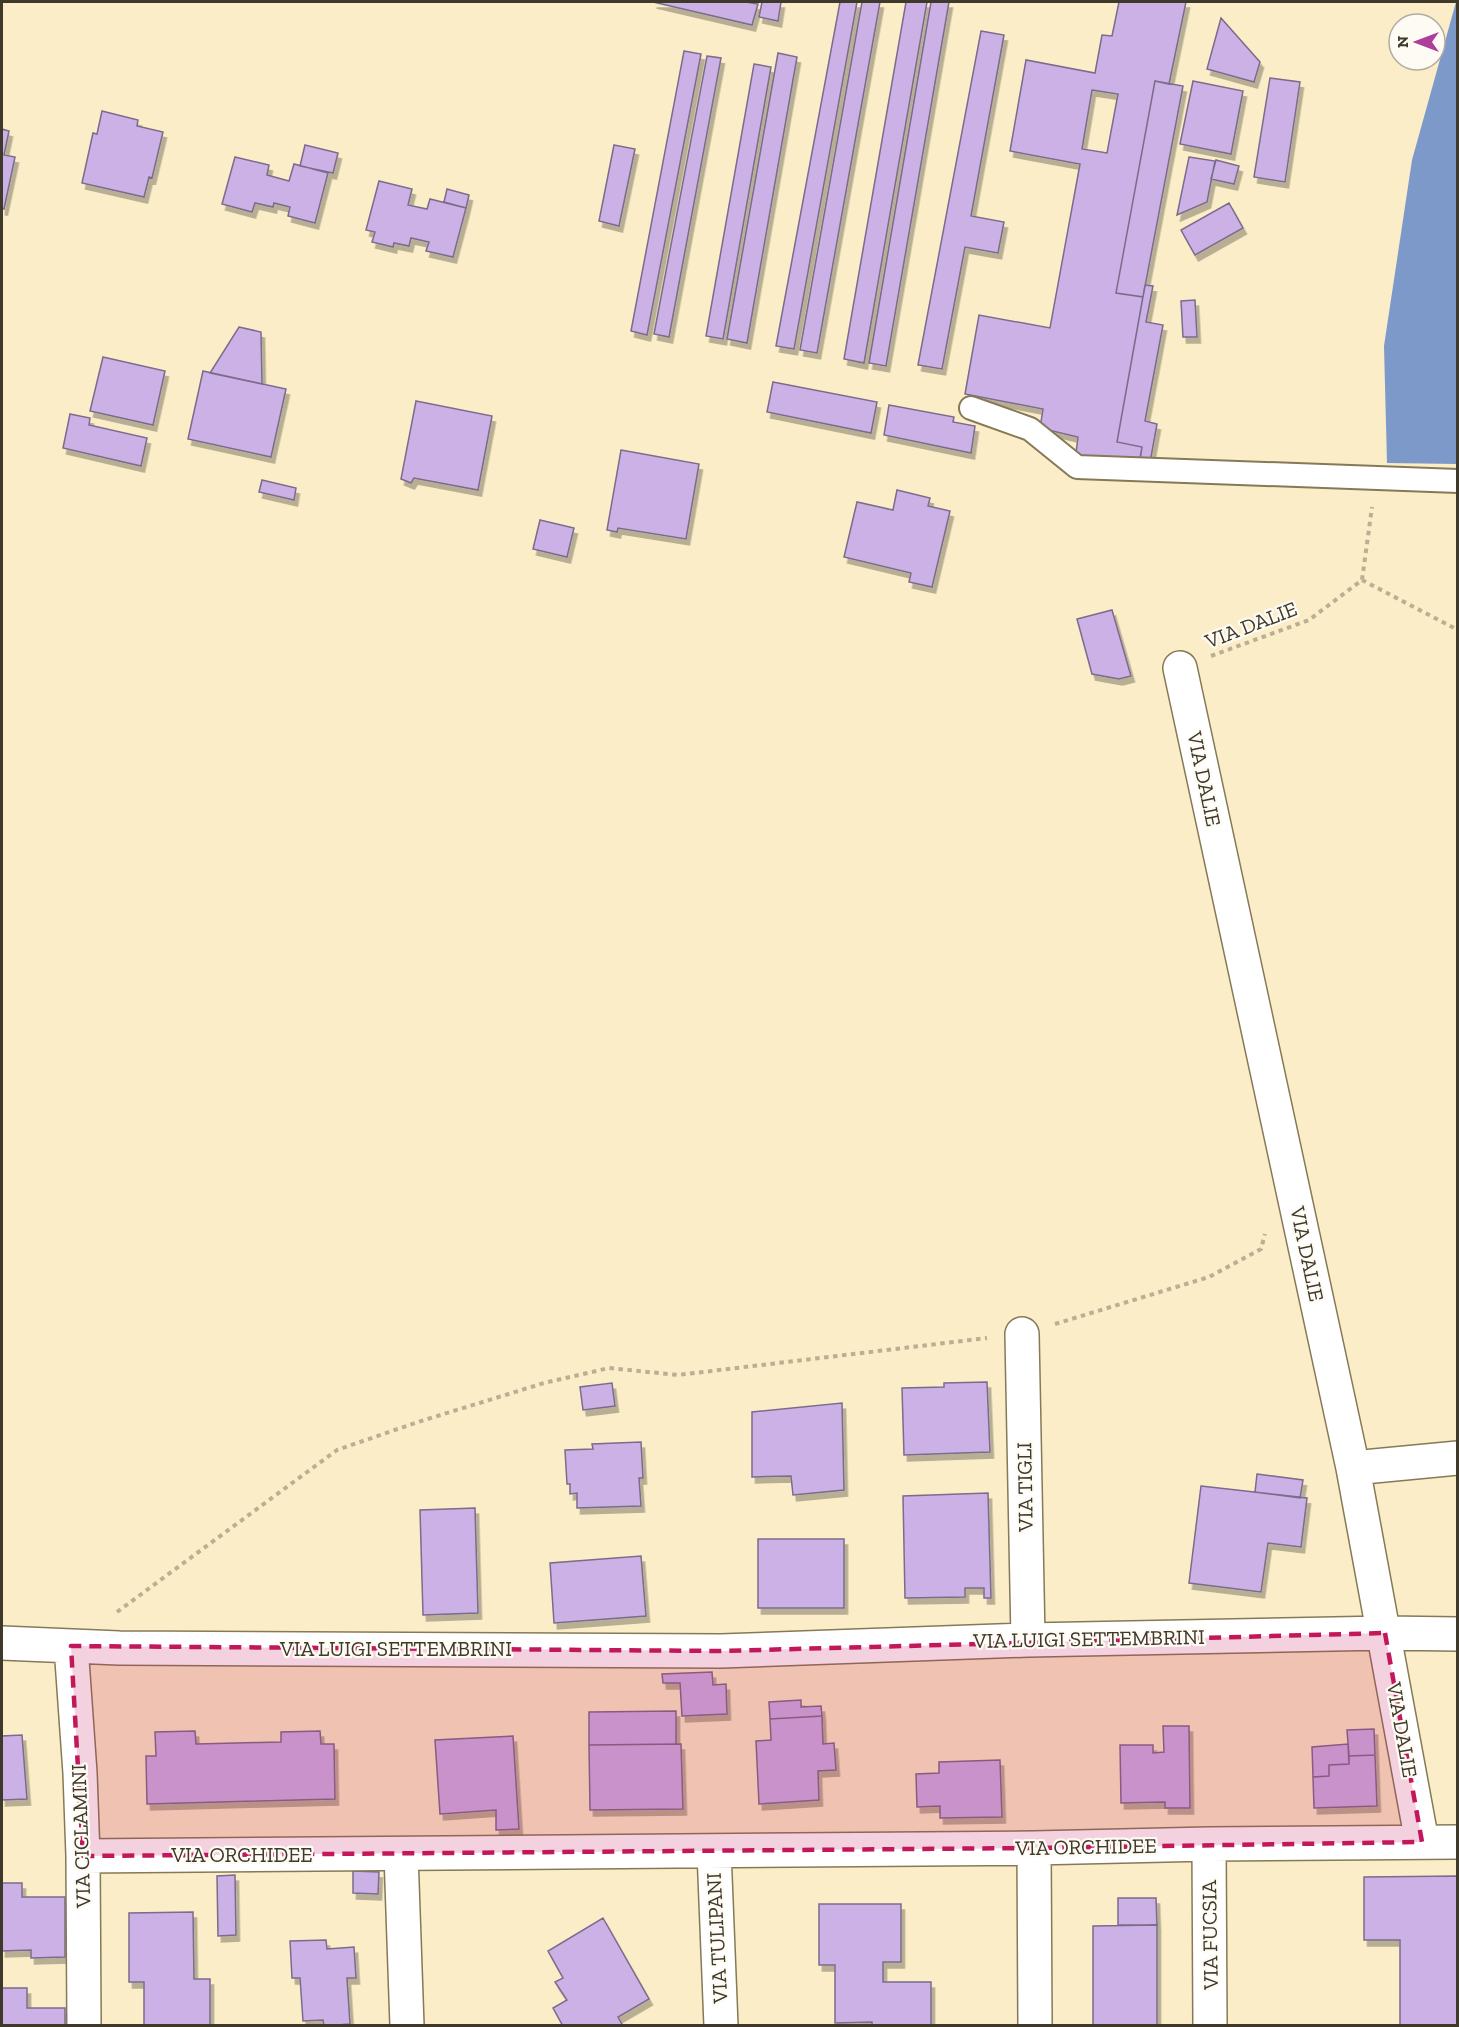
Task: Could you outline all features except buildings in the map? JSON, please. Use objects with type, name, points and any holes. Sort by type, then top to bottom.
[{"type":"street","name":"VIA DALIE","points":[[1180,668],[1353,1468],[1422,1842]]},
{"type":"street","name":"VIA TIGLI","points":[[1022,1334],[1028,1640]]},
{"type":"street","points":[[1353,1468],[1458,1458]]},
{"type":"street","name":"VIA LUIGI SETTEMBRINI","points":[[2,1643],[118,1648],[721,1651],[1028,1640],[1384,1633],[1458,1634]]},
{"type":"street","name":"VIA CICLAMINI","points":[[71,1646],[83,1856],[84,2025]]},
{"type":"street","name":"VIA ORCHIDEE","points":[[83,1856],[1458,1842]]},
{"type":"street","name":"VIA FUCSIA","points":[[1209,1844],[1210,2025]]},
{"type":"street","points":[[1034,1848],[1035,2025]]},
{"type":"street","name":"VIA TULIPANI","points":[[714,1851],[721,2025]]},
{"type":"street","points":[[401,1854],[407,2025]]},
{"type":"lane","points":[[970,408],[1030,429],[1077,467],[1458,481]]},
{"type":"path","points":[[1376,477],[1362,580],[1458,630]]},
{"type":"path","name":"VIA DALIE","points":[[1180,668],[1309,620],[1362,580]]},
{"type":"path","points":[[71,1646],[337,1450],[544,1383],[609,1368],[678,1376],[1022,1334],[1209,1278],[1261,1249],[1266,1227]]},
{"type":"highlighted area","points":[[1385,1633],[1422,1842],[1034,1848],[83,1856],[71,1646],[721,1651]]},
{"type":"water","points":[[1456,2],[1458,2],[1457,464],[1387,463],[1384,346],[1412,160],[1437,72],[1447,72],[1447,34]]}]
